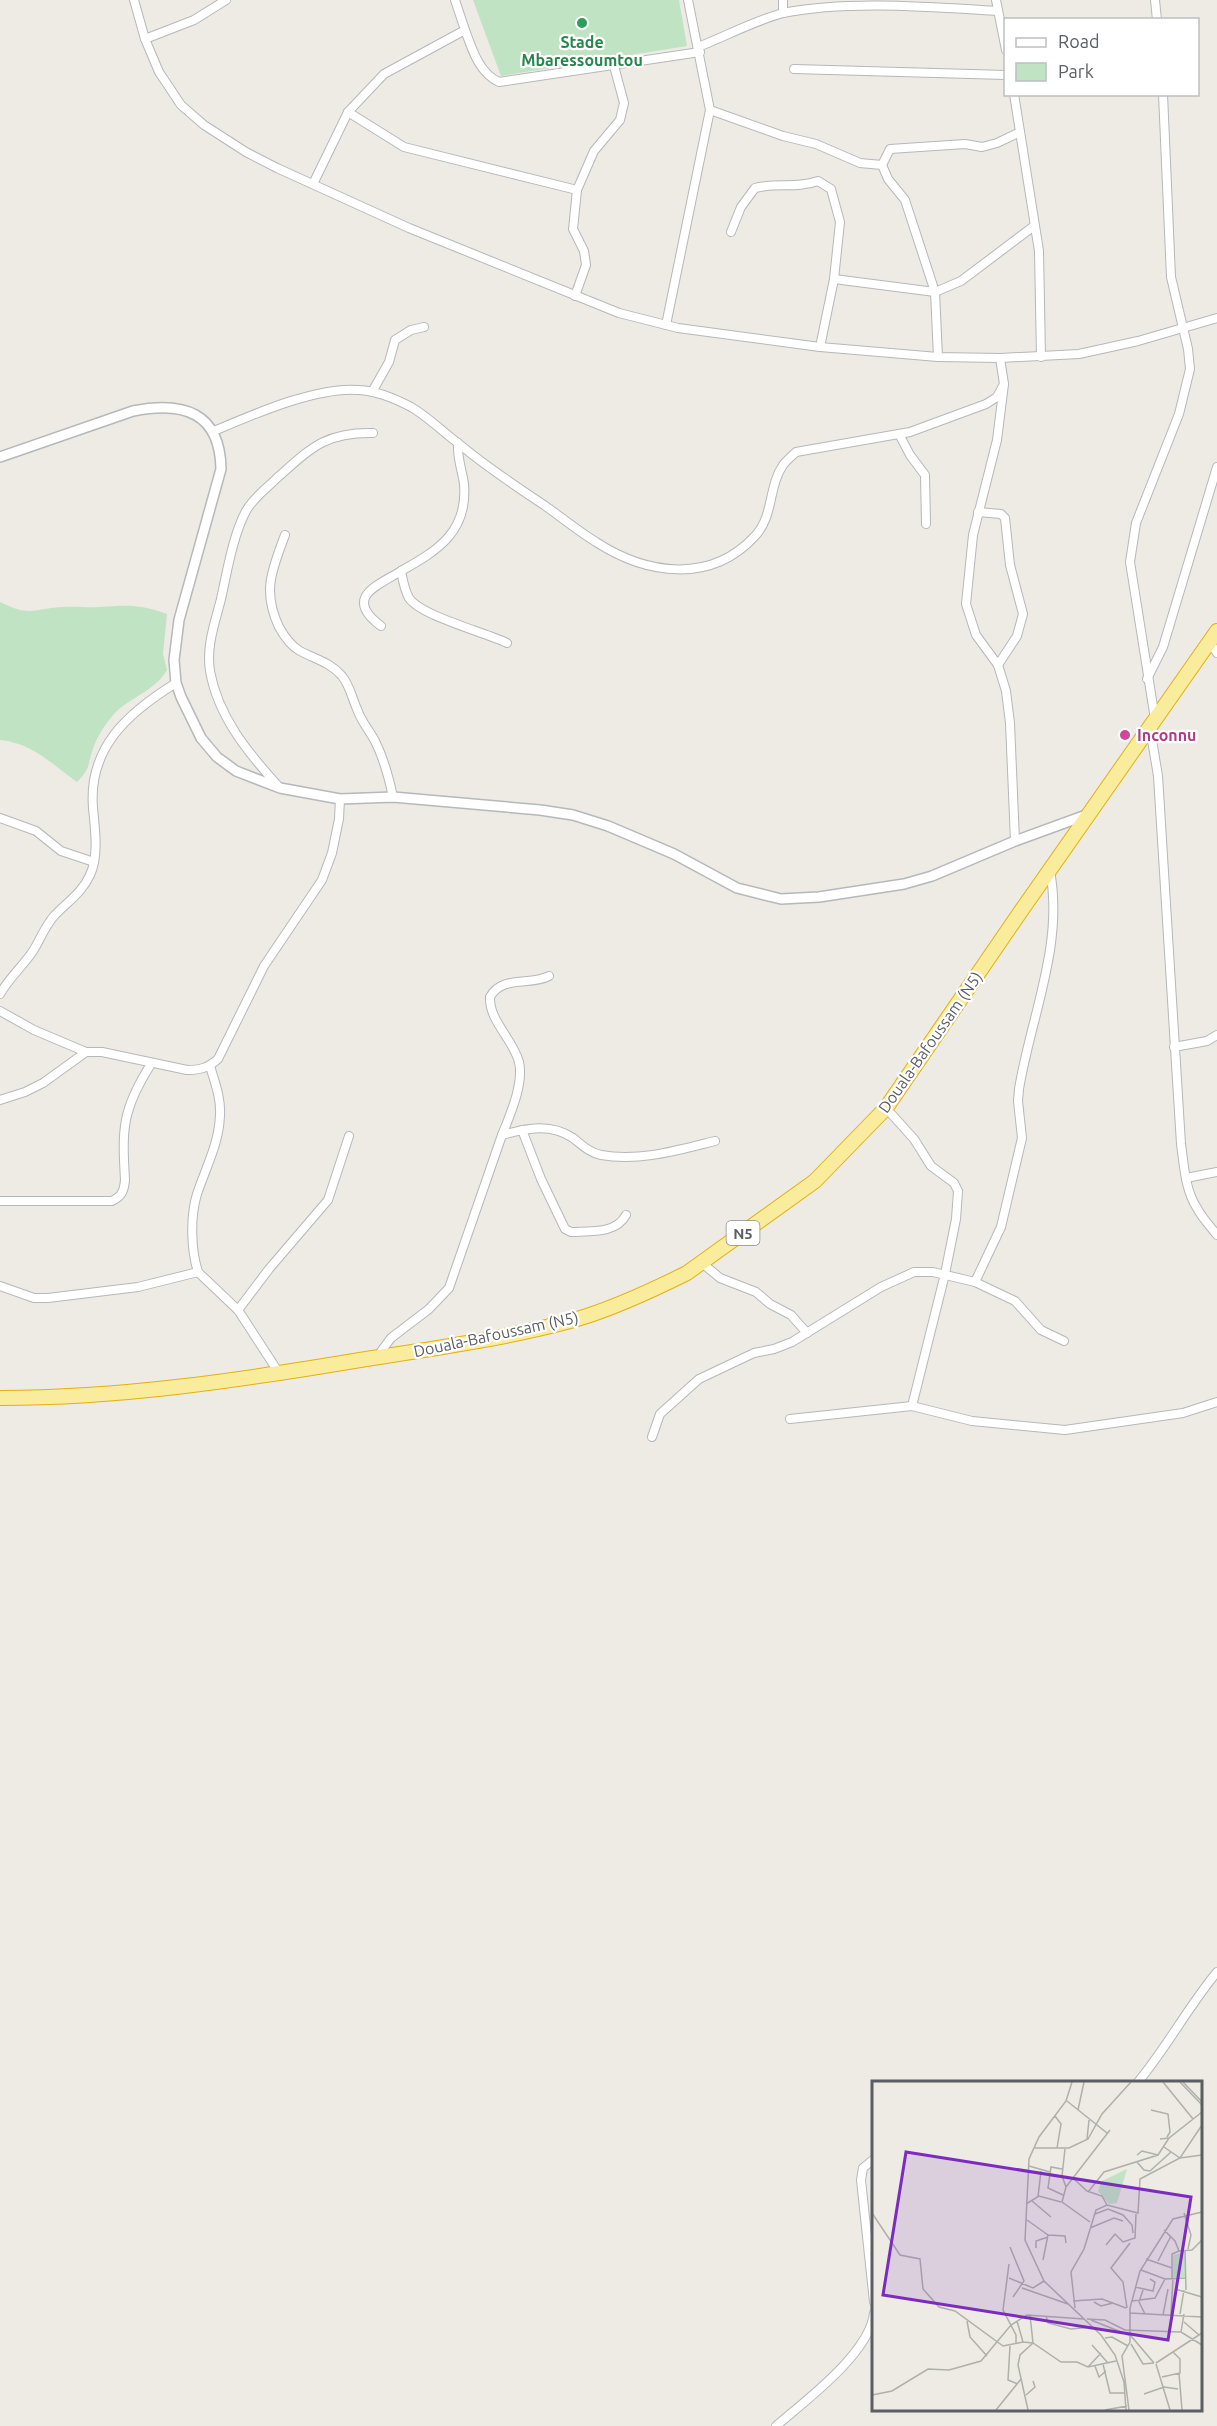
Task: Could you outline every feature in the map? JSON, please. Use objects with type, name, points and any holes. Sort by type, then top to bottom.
[{"type":"highway","name":"Douala-Bafoussam (N5)","points":[[0,1398],[85,1395],[175,1387],[450,1346],[573,1320],[665,1284],[702,1263],[815,1181],[886,1108],[1152,724],[1215,642]]},
{"type":"street","points":[[134,0],[145,39],[159,72],[181,105],[204,125],[246,152],[409,228],[619,313],[666,325],[820,347],[938,357],[1000,358],[1079,354],[1138,341],[1217,318]]},
{"type":"street","points":[[145,39],[194,20],[226,0]]},
{"type":"street","points":[[455,0],[465,30],[484,69],[490,78],[499,82],[614,66],[699,50],[783,13],[840,4],[876,3],[998,11]]},
{"type":"street","points":[[666,325],[710,110],[688,0]]},
{"type":"street","points":[[783,0],[783,13]]},
{"type":"street","points":[[996,0],[1004,44]]},
{"type":"street","points":[[1155,0],[1157,18]]},
{"type":"street","points":[[312,183],[348,112],[384,74],[465,30]]},
{"type":"street","points":[[575,296],[586,265],[584,251],[573,230],[577,190],[594,151],[620,120],[624,103],[614,66]]},
{"type":"street","points":[[794,69],[1004,75]]},
{"type":"street","points":[[1014,96],[1039,251],[1041,357]]},
{"type":"street","points":[[1163,96],[1171,277],[1190,369],[1179,414],[1136,523],[1130,562],[1158,776],[1181,1144],[1186,1178],[1197,1209],[1217,1235]]},
{"type":"street","points":[[710,110],[783,136],[816,144],[860,163],[882,165]]},
{"type":"street","points":[[348,112],[404,147],[577,190]]},
{"type":"street","points":[[938,357],[935,292],[905,200],[888,179],[882,165],[890,149],[965,144],[982,147],[1020,132]]},
{"type":"street","points":[[731,232],[741,207],[755,188],[775,184],[807,186],[818,181],[831,189],[840,222],[834,279],[820,347]]},
{"type":"street","points":[[834,279],[935,292],[961,281],[1034,226]]},
{"type":"street","points":[[372,392],[389,362],[395,340],[411,330],[424,327]]},
{"type":"street","points":[[1000,358],[1004,384],[997,440],[978,512],[968,571],[966,604],[976,634],[998,665],[1006,691],[1010,723],[1015,841]]},
{"type":"street","points":[[214,431],[280,404],[310,396],[356,389],[372,392],[412,407],[492,471],[598,543],[625,556],[680,571],[718,564],[755,537],[765,524],[777,477],[783,465],[796,452],[910,432],[986,404],[997,397],[1004,384]]},
{"type":"street","points":[[0,457],[134,411],[154,407],[173,407],[190,412],[214,431],[219,443],[221,469],[178,620],[174,651],[176,682],[188,714],[201,738],[217,757],[236,771],[280,788],[340,799],[393,798],[540,810],[573,815],[608,825],[674,854],[737,888],[781,899],[819,897],[904,884],[932,876],[1015,841],[1091,813]]},
{"type":"street","points":[[280,788],[257,765],[243,745],[220,703],[211,672],[209,657],[212,633],[236,539],[246,512],[253,501],[305,452],[332,437],[373,433]]},
{"type":"street","points":[[899,434],[910,455],[925,475],[926,524]]},
{"type":"street","points":[[381,626],[368,615],[366,600],[368,592],[381,580],[401,571],[441,546],[461,519],[465,504],[458,443]]},
{"type":"street","points":[[1147,680],[1163,647],[1217,467]]},
{"type":"street","points":[[978,512],[1002,514],[1005,518],[1010,565],[1022,607],[1022,620],[1017,636],[998,665]]},
{"type":"street","points":[[285,535],[275,560],[270,583],[269,600],[273,613],[290,642],[301,651],[334,667],[347,683],[357,711],[385,763],[393,798]]},
{"type":"street","points":[[401,571],[403,586],[410,600],[420,608],[435,616],[481,631],[507,643]]},
{"type":"street","points":[[0,994],[34,949],[52,917],[86,884],[94,862],[95,833],[92,794],[94,780],[104,752],[128,717],[176,682]]},
{"type":"street","points":[[0,1011],[34,1030],[86,1052],[102,1052],[187,1070],[200,1070],[210,1066],[218,1059],[264,966],[322,880],[332,853],[339,819],[340,799]]},
{"type":"street","points":[[0,818],[36,831],[61,850],[94,862]]},
{"type":"street","points":[[975,1282],[1001,1227],[1022,1138],[1019,1089],[1039,1007],[1053,919],[1050,871]]},
{"type":"street","points":[[377,1358],[391,1338],[429,1309],[449,1288],[517,1089],[519,1062],[494,1014],[490,997],[500,986],[507,983],[534,982],[549,976]]},
{"type":"street","points":[[1174,1047],[1207,1041],[1217,1035]]},
{"type":"street","points":[[0,1100],[26,1092],[43,1083],[86,1052]]},
{"type":"street","points":[[0,1201],[112,1201],[120,1197],[125,1180],[124,1122],[131,1099],[151,1064]]},
{"type":"street","points":[[210,1066],[220,1099],[220,1117],[212,1158],[197,1195],[194,1249],[198,1272],[238,1310],[279,1373]]},
{"type":"street","points":[[886,1108],[914,1139],[931,1166],[954,1183],[958,1191],[956,1219],[945,1274],[912,1406]]},
{"type":"street","points":[[502,1135],[537,1127],[560,1131],[599,1155],[621,1156],[652,1155],[715,1141]]},
{"type":"street","points":[[522,1130],[541,1179],[565,1229],[571,1232],[612,1228],[620,1224],[626,1215]]},
{"type":"street","points":[[238,1310],[269,1269],[328,1200],[349,1136]]},
{"type":"street","points":[[1186,1178],[1217,1172]]},
{"type":"street","points":[[702,1263],[720,1278],[756,1292],[770,1304],[791,1315],[807,1333]]},
{"type":"street","points":[[652,1437],[660,1414],[699,1379],[754,1353],[781,1347],[881,1287],[904,1276],[924,1271],[975,1282],[1015,1300],[1041,1330],[1064,1341]]},
{"type":"street","points":[[0,1286],[34,1298],[48,1298],[138,1287],[198,1272]]},
{"type":"street","points":[[790,1419],[912,1406],[972,1421],[1065,1430],[1182,1413],[1217,1402]]},
{"type":"street","points":[[1139,2081],[1153,2064],[1192,2003],[1217,1972]]},
{"type":"street","points":[[872,2160],[862,2168],[861,2180],[872,2292]]},
{"type":"street","points":[[776,2426],[834,2374],[870,2329],[872,2318]]},
{"type":"green space","name":"Stade Mbaressoumtou","points":[[473,0],[679,0],[687,46],[501,76]]},
{"type":"green space","points":[[0,602],[25,611],[67,607],[126,606],[149,608],[167,614],[163,654],[167,670],[149,689],[120,708],[102,729],[87,769],[77,782],[32,750],[0,740]]},
{"type":"place","name":"Stade Mbaressoumtou","points":[[582,23]]},
{"type":"place","name":"Inconnu","points":[[1125,735]]}]
